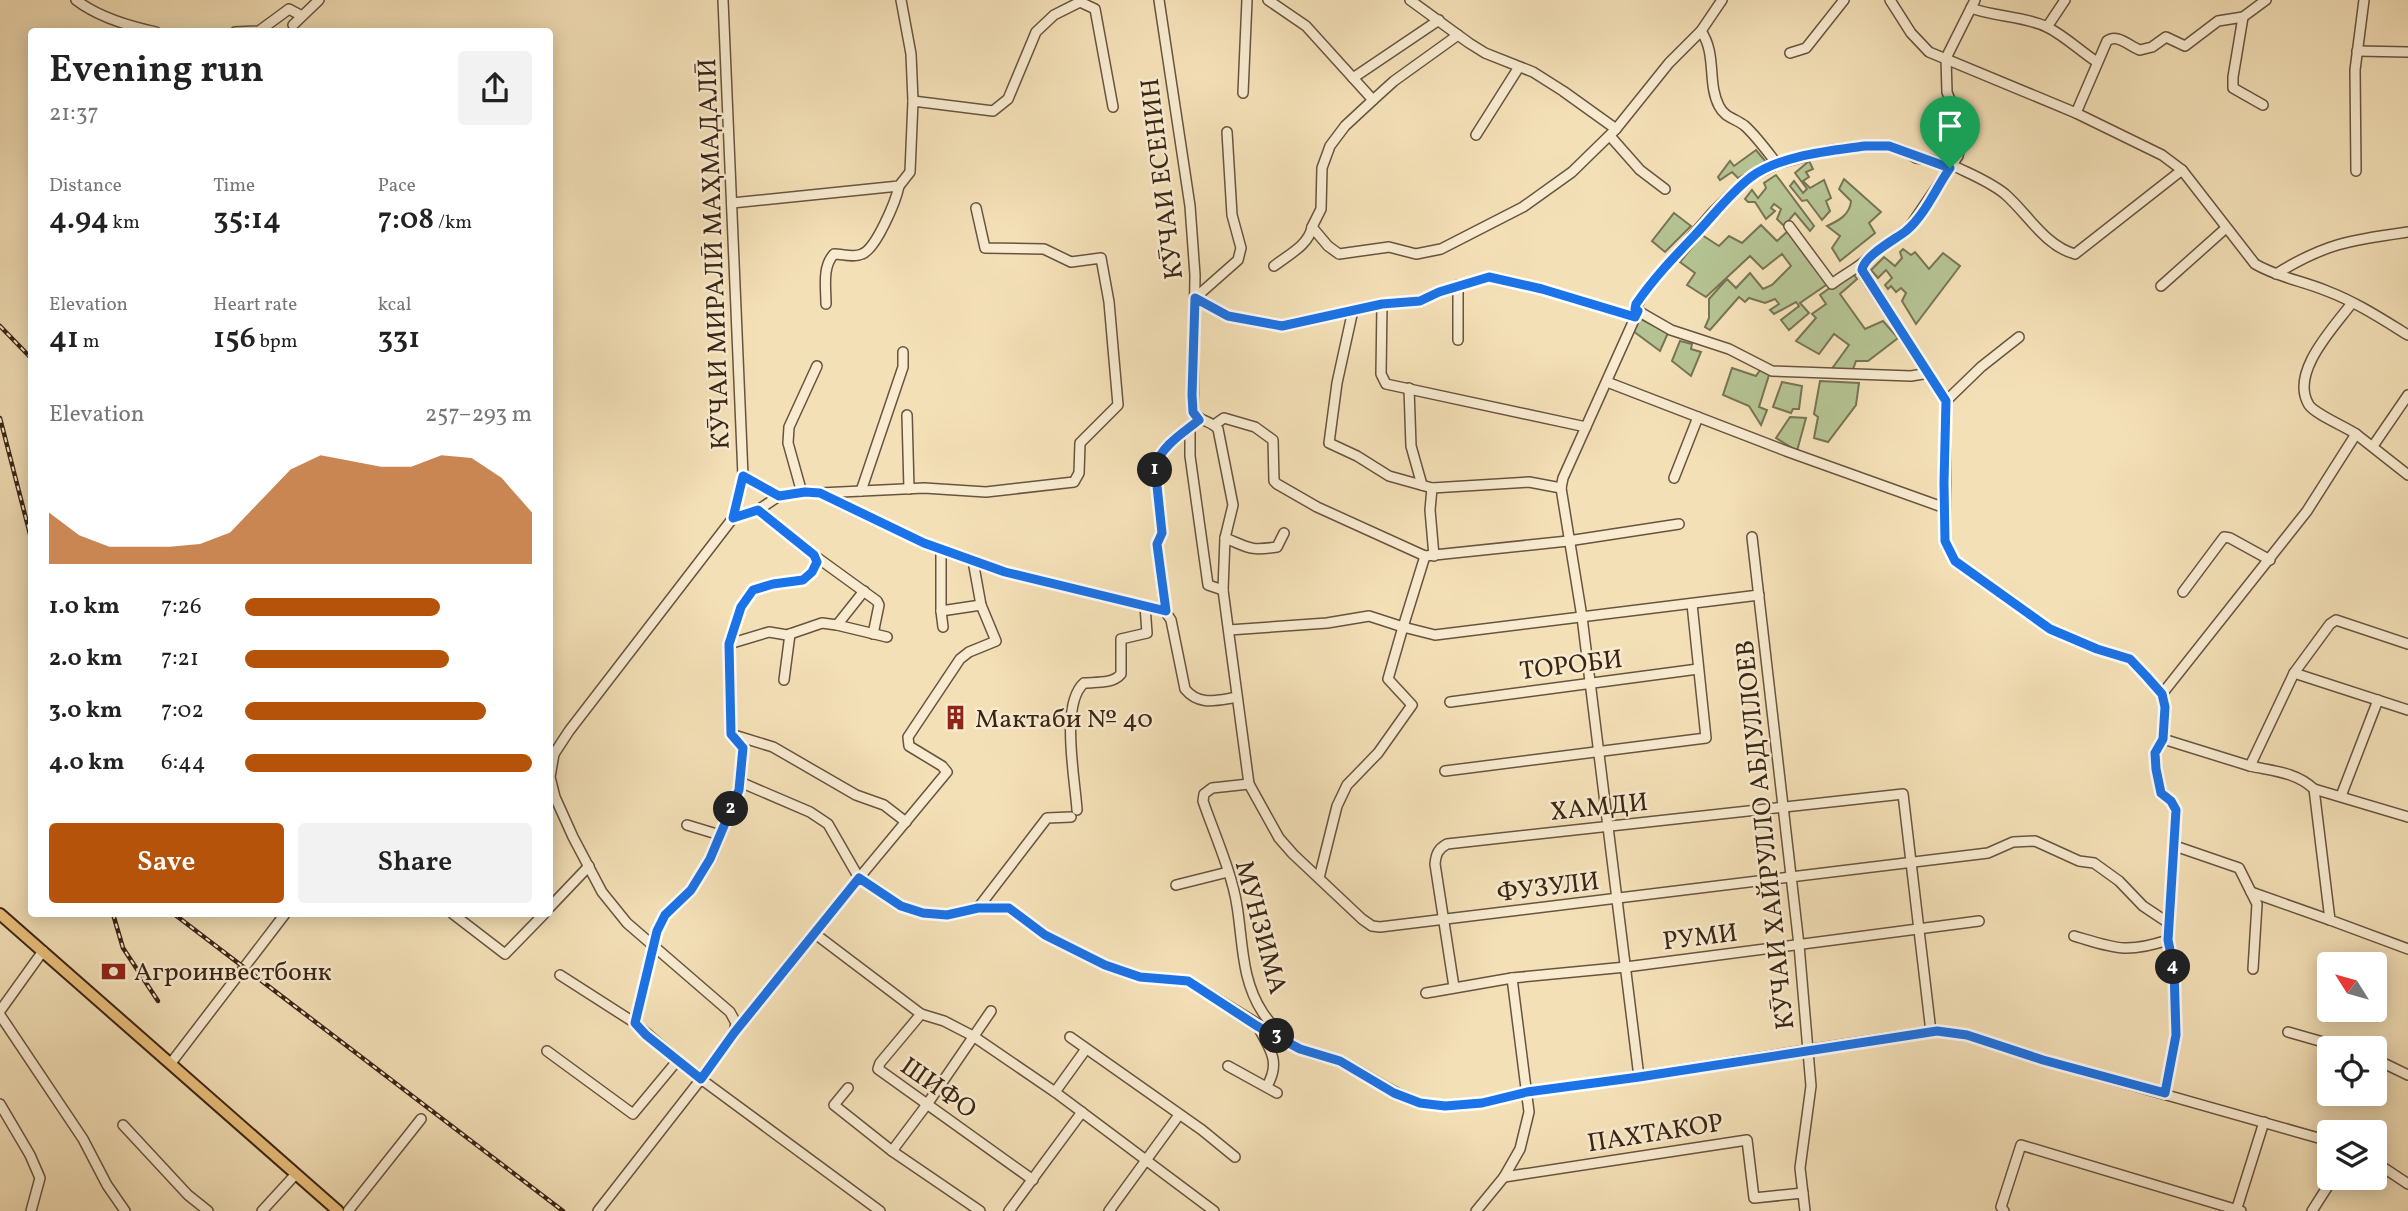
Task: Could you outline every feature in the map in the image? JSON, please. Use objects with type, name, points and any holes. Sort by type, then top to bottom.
[{"type":"main road","points":[[0,914],[338,1211]]},
{"type":"street","points":[[76,0],[104,16],[138,28]]},
{"type":"street","points":[[293,25],[319,0]]},
{"type":"street","name":"КӮЧАИ МИРАЛӢ МАҲМАДАЛӢ","points":[[553,760],[569,731],[733,518],[743,476],[723,0]]},
{"type":"street","points":[[826,304],[825,273],[828,260],[834,254],[859,256],[869,251],[896,199],[899,186],[911,172],[914,101],[911,54],[901,0]]},
{"type":"street","name":"КӮЧАИ ЕСЕНИН","points":[[1159,0],[1190,206],[1195,298],[1192,395],[1193,412],[1199,420]]},
{"type":"street","points":[[1243,93],[1247,0]]},
{"type":"street","points":[[1268,0],[1306,26],[1373,100]]},
{"type":"street","points":[[1410,0],[1485,53],[1519,66],[1563,91],[1613,133],[1640,170],[1665,189]]},
{"type":"street","points":[[1312,227],[1328,246],[1339,254],[1389,247],[1416,254],[1440,249],[1523,207],[1572,172],[1613,133],[1669,63],[1701,31],[1722,0]]},
{"type":"street","points":[[1790,53],[1806,48],[1844,0]]},
{"type":"street","points":[[1890,0],[1919,43],[1929,52],[2076,113],[2108,131],[2153,150],[2182,170],[2255,264],[2328,291],[2375,314],[2408,335]]},
{"type":"street","points":[[2047,27],[2065,0]]},
{"type":"street","points":[[2076,113],[2110,38],[2115,37],[2140,50],[2152,47],[2166,37],[2185,46],[2218,21],[2243,17],[2266,0]]},
{"type":"street","points":[[2356,171],[2355,70],[2364,0]]},
{"type":"street","points":[[914,101],[993,111],[1008,99],[1036,32],[1054,15],[1080,2],[1095,9],[1113,107]]},
{"type":"street","points":[[1789,226],[1832,284],[1852,268],[1862,265],[1909,228],[1958,156],[1960,126],[1947,92],[1946,58],[1973,4],[1988,14],[2047,27],[2097,62]]},
{"type":"street","points":[[263,28],[289,9],[302,16]]},
{"type":"street","points":[[2243,17],[2232,77],[2233,88],[2263,105]]},
{"type":"street","points":[[1353,78],[1439,20]]},
{"type":"street","points":[[1701,31],[1712,64],[1714,94],[1723,114],[1743,124],[1777,164]]},
{"type":"street","points":[[1274,266],[1311,236],[1312,227],[1321,209],[1322,168],[1330,146],[1345,126],[1394,81],[1458,35]]},
{"type":"street","points":[[2357,51],[2408,52]]},
{"type":"street","points":[[1476,135],[1519,66]]},
{"type":"street","points":[[1227,132],[1232,215],[1241,254],[1238,260],[1195,298],[1228,316],[1282,326],[1382,304],[1420,301],[1458,285],[1489,277],[1636,314],[1671,330],[1730,349],[1772,371],[1911,376],[1929,373]]},
{"type":"street","points":[[1639,1077],[1582,617],[1561,488],[1563,478],[1636,314],[1636,304],[1713,212],[1754,175],[1777,164],[1830,150],[1889,146],[1916,158],[1931,160],[1985,180],[2004,194],[2051,241],[2075,254],[2182,170]]},
{"type":"street","points":[[732,203],[899,186]]},
{"type":"street","points":[[733,518],[758,510],[779,496],[802,493],[909,489],[986,492],[1074,482],[1079,473],[1080,443],[1118,405],[1109,302],[1101,258],[1071,262],[1044,249],[985,247],[976,208]]},
{"type":"street","points":[[2161,286],[2226,228]]},
{"type":"street","points":[[2276,274],[2323,248],[2347,241],[2408,232]]},
{"type":"street","points":[[1862,265],[1864,275],[1946,401],[1945,541],[1955,561],[2050,629],[2097,649],[2130,659],[2162,694],[2165,707],[2163,739],[2155,753],[2156,769],[2161,793],[2171,801],[2176,810],[2168,940],[2174,969],[2176,1035],[2165,1093]]},
{"type":"street","points":[[1458,285],[1458,340]]},
{"type":"street","points":[[2352,303],[2309,362],[2305,377],[2307,398],[2312,408],[2356,434],[2408,475]]},
{"type":"street","points":[[1382,304],[1382,380],[1386,384],[1586,427]]},
{"type":"street","points":[[1353,310],[1337,383],[1329,443],[1390,476],[1432,488],[1529,482],[1561,488]]},
{"type":"street","points":[[1946,401],[1981,367],[2018,337]]},
{"type":"street","points":[[861,491],[903,367],[903,352]]},
{"type":"street","points":[[802,493],[788,443],[789,427],[817,366]]},
{"type":"street","points":[[1606,382],[1945,508]]},
{"type":"street","points":[[1409,388],[1411,446],[1422,485]]},
{"type":"street","points":[[2373,446],[2408,396]]},
{"type":"street","points":[[907,415],[909,489]]},
{"type":"street","points":[[1674,478],[1698,417]]},
{"type":"street","points":[[1232,698],[1200,701],[1185,689],[1171,620],[1166,611],[1157,544],[1162,533],[1155,467],[1157,459],[1168,445],[1199,420],[1214,425],[1224,418],[1255,428],[1273,440],[1274,481],[1277,484],[1317,507],[1429,556],[1568,541],[1679,524]]},
{"type":"street","name":"ФУЗУЛИ","points":[[1214,425],[1222,442],[1233,505],[1225,538],[1223,590],[1248,784],[1279,838],[1372,926],[1911,863],[1988,853],[2003,845],[2035,841],[2079,861],[2094,863],[2119,881],[2143,906],[2170,924]]},
{"type":"street","points":[[1190,428],[1190,456],[1208,585],[1223,590]]},
{"type":"street","points":[[2162,694],[2307,511],[2356,434]]},
{"type":"street","points":[[743,476],[779,496]]},
{"type":"street","points":[[1319,878],[1337,806],[1347,785],[1378,753],[1412,705],[1388,679],[1403,627],[1429,556],[1432,488]]},
{"type":"street","points":[[820,493],[941,550],[1005,572],[1065,589],[1166,611]]},
{"type":"street","points":[[758,510],[879,605],[873,634]]},
{"type":"street","points":[[1225,538],[1246,549],[1260,549],[1277,547],[1284,533]]},
{"type":"street","name":"КӮЧАИ ХАЙРУЛЛО АБДУЛЛОЕВ","points":[[1752,537],[1799,944],[1811,1086],[1800,1168],[1805,1211]]},
{"type":"street","points":[[2183,592],[2224,537],[2270,560]]},
{"type":"street","points":[[941,550],[943,627]]},
{"type":"street","points":[[635,1023],[653,944],[665,915],[691,890],[710,859],[740,782],[743,748],[731,734],[729,644],[741,607],[753,590],[803,580],[812,572],[817,562],[814,555]]},
{"type":"street","points":[[598,1211],[734,1033],[947,772],[942,766],[909,746],[908,737],[960,659],[968,652],[996,641],[981,606],[974,561]]},
{"type":"street","points":[[837,625],[864,591]]},
{"type":"street","points":[[1229,630],[1327,623],[1369,616],[1435,635],[1759,595]]},
{"type":"street","points":[[1445,771],[1706,738],[1692,604]]},
{"type":"street","points":[[941,611],[981,606]]},
{"type":"street","points":[[978,908],[1047,818],[1074,813],[1069,714],[1076,692],[1084,682],[1113,680],[1121,674],[1121,639],[1147,634],[1145,606]]},
{"type":"street","points":[[2250,766],[2294,673],[2330,624],[2336,620],[2408,644]]},
{"type":"street","points":[[729,644],[769,632],[790,634],[816,624],[837,625],[887,637]]},
{"type":"street","points":[[784,680],[790,634]]},
{"type":"street","name":"ТОРОБИ","points":[[1450,702],[1698,669]]},
{"type":"street","points":[[2294,673],[2408,710]]},
{"type":"street","points":[[2341,796],[2378,700]]},
{"type":"street","points":[[731,734],[773,747],[856,795],[884,805],[906,822]]},
{"type":"street","points":[[2163,739],[2250,766],[2295,775],[2304,779],[2314,789],[2408,817]]},
{"type":"street","points":[[740,782],[810,812],[828,824],[859,878],[901,906],[923,913],[947,915],[978,908],[1009,908],[1045,935],[1105,965],[1140,977],[1188,981],[1257,1026],[1300,1049]]},
{"type":"street","name":"МУНЗИМА","points":[[1248,784],[1212,788],[1204,794],[1203,801],[1237,905],[1241,948],[1252,991],[1261,1010],[1274,1026],[1300,1049],[1340,1061],[1394,1093],[1420,1103],[1445,1106],[1482,1103],[1527,1092],[1931,1032],[1967,1035],[2043,1060],[2317,1137]]},
{"type":"street","name":"КӮЧАИ МИРАЛӢ МАҲМАДАЛӢ","points":[[553,789],[602,892],[627,923],[730,1012],[736,1023],[734,1033]]},
{"type":"street","points":[[2314,789],[2330,920]]},
{"type":"street","name":"ХАМДИ","points":[[1454,986],[1435,864],[1440,848],[1447,844],[1903,794],[1911,863]]},
{"type":"street","points":[[687,825],[720,835]]},
{"type":"street","points":[[2175,846],[2235,864],[2239,868],[2257,904],[2253,970]]},
{"type":"street","points":[[1911,863],[1931,1032]]},
{"type":"street","points":[[553,904],[589,866]]},
{"type":"street","points":[[1176,885],[1227,872]]},
{"type":"street","points":[[2251,892],[2408,949]]},
{"type":"street","points":[[171,1063],[283,917]]},
{"type":"street","points":[[457,917],[506,954],[541,917]]},
{"type":"street","name":"РУМИ","points":[[1426,993],[1512,978],[1626,967],[1979,921]]},
{"type":"street","points":[[814,933],[921,1014],[944,1021],[973,1036],[1055,1092],[1148,1160],[1209,1209]]},
{"type":"street","points":[[2074,936],[2125,950],[2168,940]]},
{"type":"street","points":[[43,951],[0,1013],[83,1139],[107,1185],[125,1211]]},
{"type":"street","points":[[560,975],[635,1023],[677,1061],[880,1211]]},
{"type":"street","points":[[1476,1211],[1504,1177],[1520,1149],[1529,1112],[1512,978]]},
{"type":"street","points":[[892,1151],[991,1011]]},
{"type":"street","name":"ШИФО","points":[[921,1014],[880,1063],[878,1069],[1033,1180]]},
{"type":"street","points":[[1257,1026],[1272,1053],[1274,1072],[1267,1086]]},
{"type":"street","points":[[2288,1032],[2317,1040]]},
{"type":"street","points":[[1070,1037],[1202,1130],[1235,1157]]},
{"type":"street","points":[[1055,1092],[1086,1049]]},
{"type":"street","points":[[547,1051],[633,1114],[677,1061]]},
{"type":"street","points":[[2387,1065],[2408,1075]]},
{"type":"street","points":[[1228,1066],[1278,1093]]},
{"type":"street","points":[[848,1088],[834,1105],[892,1151],[980,1211]]},
{"type":"street","points":[[0,1104],[40,1178],[33,1210]]},
{"type":"street","points":[[1009,1211],[1082,1112]]},
{"type":"street","points":[[1109,1211],[1179,1115]]},
{"type":"street","points":[[348,1211],[421,1119]]},
{"type":"street","points":[[2004,1211],[2001,1207],[2021,1145],[2238,1211],[2264,1122]]},
{"type":"street","points":[[123,1125],[188,1195],[208,1211]]},
{"type":"street","name":"ПАХТАКОР","points":[[1504,1177],[1747,1140],[1755,1198],[1803,1193]]},
{"type":"street","points":[[2387,1170],[2408,1184]]},
{"type":"street","points":[[262,1211],[295,1175]]},
{"type":"street","points":[[2312,1211],[2325,1190]]},
{"type":"green space","points":[[1756,150],[1766,162],[1738,178],[1732,172],[1720,180],[1718,177],[1730,161],[1734,166]]},
{"type":"green space","points":[[1809,161],[1813,169],[1806,172],[1809,177],[1803,181],[1810,188],[1824,180],[1831,198],[1826,201],[1830,211],[1822,220],[1807,200],[1802,201],[1790,186],[1794,181],[1803,193],[1807,189],[1795,173]]},
{"type":"green space","points":[[1776,175],[1814,226],[1810,231],[1795,213],[1789,220],[1792,224],[1784,226],[1777,219],[1781,209],[1774,204],[1771,208],[1775,211],[1766,219],[1755,202],[1745,199],[1752,190],[1758,198],[1766,188],[1764,183]]},
{"type":"green space","points":[[1844,179],[1881,212],[1869,223],[1875,233],[1840,261],[1832,248],[1840,236],[1827,226],[1843,217],[1850,206],[1851,201],[1839,189]]},
{"type":"green space","points":[[1674,213],[1691,226],[1665,252],[1652,241]]},
{"type":"green space","points":[[1761,225],[1777,241],[1789,230],[1829,283],[1800,303],[1809,313],[1789,330],[1781,320],[1799,306],[1796,302],[1774,314],[1770,310],[1779,304],[1775,299],[1765,303],[1749,298],[1745,302],[1739,297],[1710,330],[1705,327],[1709,318],[1709,299],[1727,279],[1736,288],[1750,273],[1763,289],[1772,285],[1791,266],[1782,254],[1763,269],[1750,256],[1706,297],[1687,285],[1695,273],[1680,262],[1702,235],[1719,246],[1729,236],[1742,243]]},
{"type":"green space","points":[[1903,249],[1911,255],[1915,252],[1929,269],[1943,253],[1960,266],[1916,324],[1902,301],[1906,293],[1901,288],[1896,292],[1891,286],[1888,289],[1885,285],[1892,278],[1886,270],[1878,278],[1871,270],[1884,257],[1895,266],[1902,258],[1900,252]]},
{"type":"green space","points":[[1852,272],[1857,279],[1840,294],[1865,329],[1883,321],[1898,338],[1868,361],[1856,361],[1852,372],[1831,370],[1849,345],[1834,334],[1819,354],[1796,341],[1816,318],[1812,314],[1826,304],[1820,295]]},
{"type":"green space","points":[[1639,318],[1668,333],[1660,351],[1633,331]]},
{"type":"green space","points":[[1680,341],[1692,344],[1691,349],[1701,352],[1691,376],[1672,361]]},
{"type":"green space","points":[[1732,368],[1756,376],[1760,370],[1769,375],[1759,407],[1767,410],[1761,425],[1749,406],[1723,395]]},
{"type":"green space","points":[[1820,381],[1859,383],[1856,405],[1828,442],[1814,438],[1818,417],[1814,414]]},
{"type":"green space","points":[[1782,382],[1802,386],[1799,409],[1793,409],[1791,413],[1773,407]]},
{"type":"green space","points":[[1790,417],[1806,418],[1797,451],[1776,438]]},
{"type":"railway","points":[[0,326],[28,355]]},
{"type":"railway","points":[[0,418],[28,526]]},
{"type":"railway","points":[[114,917],[123,948],[158,1001]]},
{"type":"railway","points":[[178,917],[563,1211]]},
{"type":"place","name":"Мактаби № 40","points":[[955,718]]},
{"type":"place","name":"Агроинвестбонк","points":[[114,971]]},
{"type":"route","points":[[1889,146],[1916,158],[1931,160],[1950,168],[1909,228],[1868,258],[1862,265],[1862,270],[1946,401],[1945,541],[1955,561],[2050,629],[2097,649],[2130,659],[2162,694],[2165,707],[2163,739],[2155,753],[2156,769],[2161,793],[2171,801],[2176,810],[2168,940],[2174,969],[2176,1035],[2165,1093],[2043,1060],[1967,1035],[1937,1031],[1527,1092],[1482,1103],[1445,1106],[1420,1103],[1394,1093],[1340,1061],[1300,1049],[1257,1026],[1188,981],[1140,977],[1105,965],[1045,935],[1009,908],[993,906],[947,915],[923,913],[901,906],[859,878],[734,1033],[701,1079],[635,1023],[657,931],[665,915],[691,890],[710,859],[739,790],[743,748],[731,734],[729,644],[741,607],[753,590],[803,580],[812,572],[817,562],[814,555],[758,510],[733,518],[743,476],[779,496],[820,493],[924,543],[1005,572],[1065,589],[1166,611],[1157,544],[1162,533],[1155,467],[1157,459],[1168,445],[1199,420],[1193,412],[1192,395],[1195,298],[1228,316],[1282,326],[1382,304],[1420,301],[1458,285],[1489,277],[1542,289],[1635,317],[1638,311],[1635,309],[1636,304],[1646,290],[1713,212],[1754,175],[1777,164],[1830,150],[1889,146]]}]
